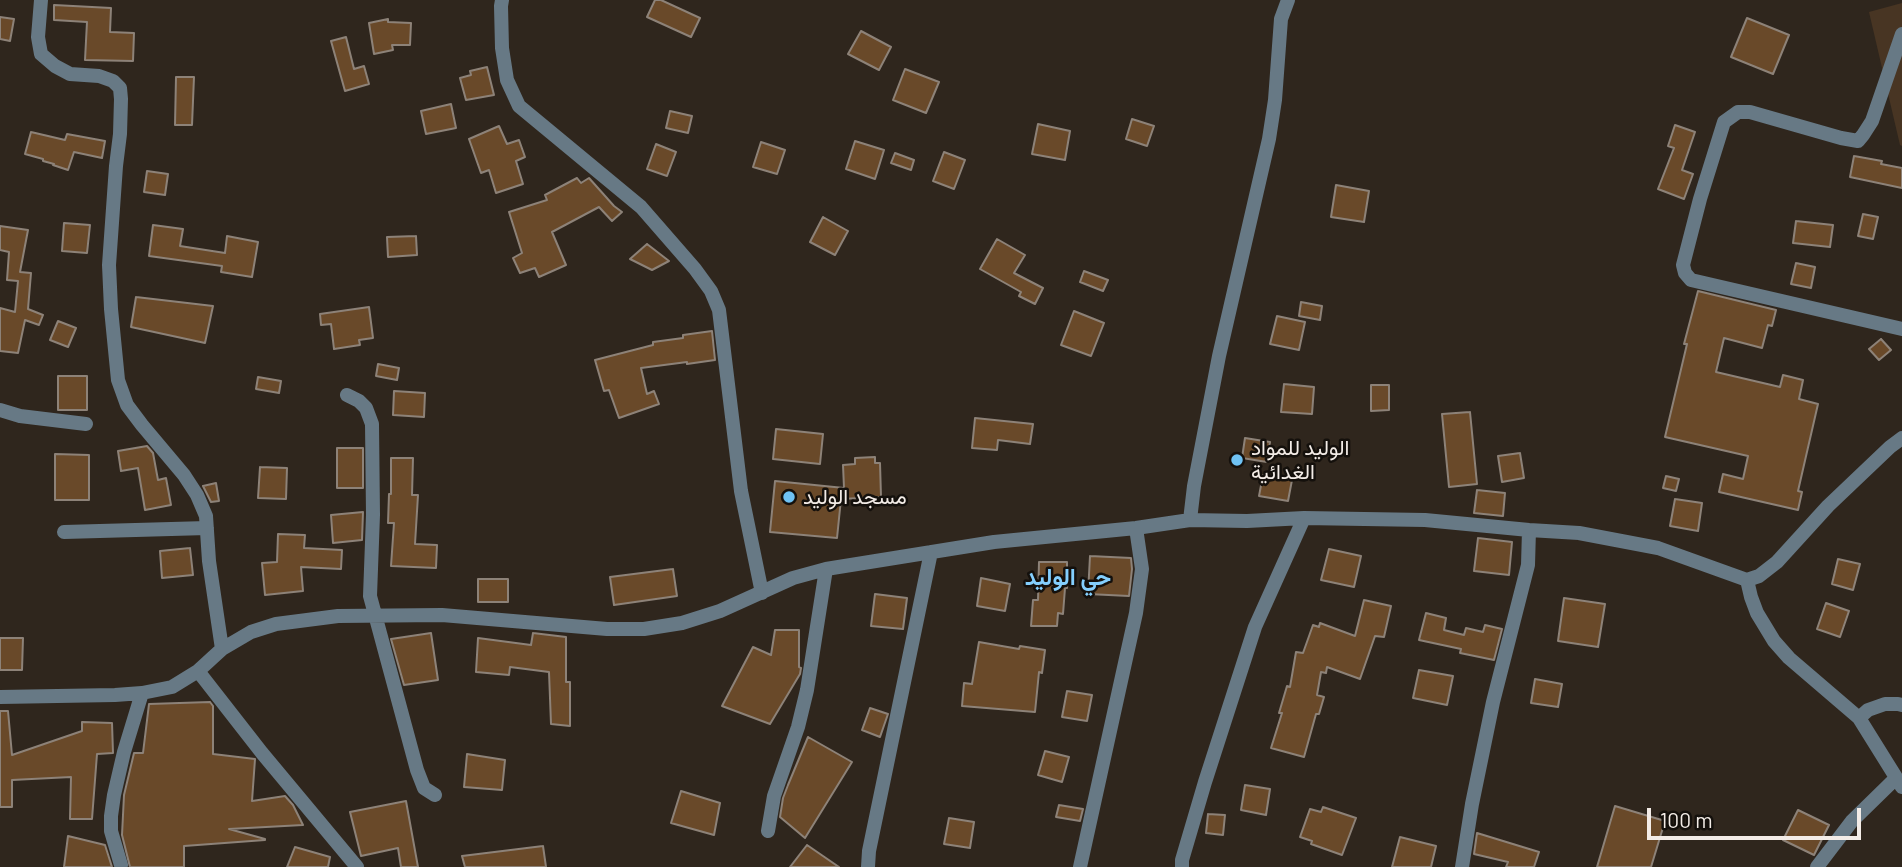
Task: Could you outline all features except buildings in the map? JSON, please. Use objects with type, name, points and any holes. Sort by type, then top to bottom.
[{"type":"street","points":[[41,0],[37,37],[41,54],[70,74],[99,76],[113,81],[120,88],[120,134],[109,265],[118,380],[127,405],[184,475],[206,516],[209,561],[222,649]]},
{"type":"street","points":[[502,0],[502,48],[507,80],[519,106],[641,207],[711,291],[719,310],[741,491],[762,593]]},
{"type":"street","points":[[1190,520],[1194,485],[1219,356],[1269,139],[1281,19],[1288,0]]},
{"type":"street","points":[[1902,34],[1872,121],[1858,141],[1750,112],[1738,112],[1724,122],[1700,199],[1684,265],[1685,273],[1691,280],[1902,329]]},
{"type":"street","points":[[347,396],[359,401],[366,408],[372,424],[370,596],[374,615],[417,770],[424,788],[435,795]]},
{"type":"street","points":[[0,410],[20,416],[86,424]]},
{"type":"street","points":[[0,697],[142,693],[172,687],[198,671],[222,649],[251,632],[276,624],[338,616],[443,615],[594,628],[644,629],[682,623],[720,611],[793,578],[827,569],[995,542],[1190,520],[1425,520],[1579,533],[1658,548],[1747,580],[1759,576],[1777,562],[1828,506],[1902,438]]},
{"type":"street","points":[[1182,867],[1216,747],[1255,627],[1304,519]]},
{"type":"street","points":[[64,532],[207,528]]},
{"type":"street","points":[[1080,867],[1136,613],[1142,569],[1136,528]]},
{"type":"street","points":[[1462,867],[1493,702],[1528,565],[1529,530]]},
{"type":"street","points":[[868,867],[931,552]]},
{"type":"street","points":[[768,831],[774,796],[798,727],[807,690],[827,569]]},
{"type":"street","points":[[1747,580],[1757,613],[1774,641],[1859,718],[1899,783],[1852,821],[1817,867]]},
{"type":"street","points":[[198,671],[357,867]]},
{"type":"street","points":[[121,865],[111,831],[111,816],[124,752],[142,693]]},
{"type":"street","points":[[1859,718],[1868,710],[1885,704],[1902,705]]},
{"type":"shaded area","points":[[1902,3],[1902,146],[1869,12]]},
{"type":"place","name":"الوليد للمواد الغدائية","points":[[1237,460]]},
{"type":"place","name":"مسجد الوليد","points":[[789,497]]},
{"type":"district","name":"حي الوليد","points":[[1068,577]]}]
